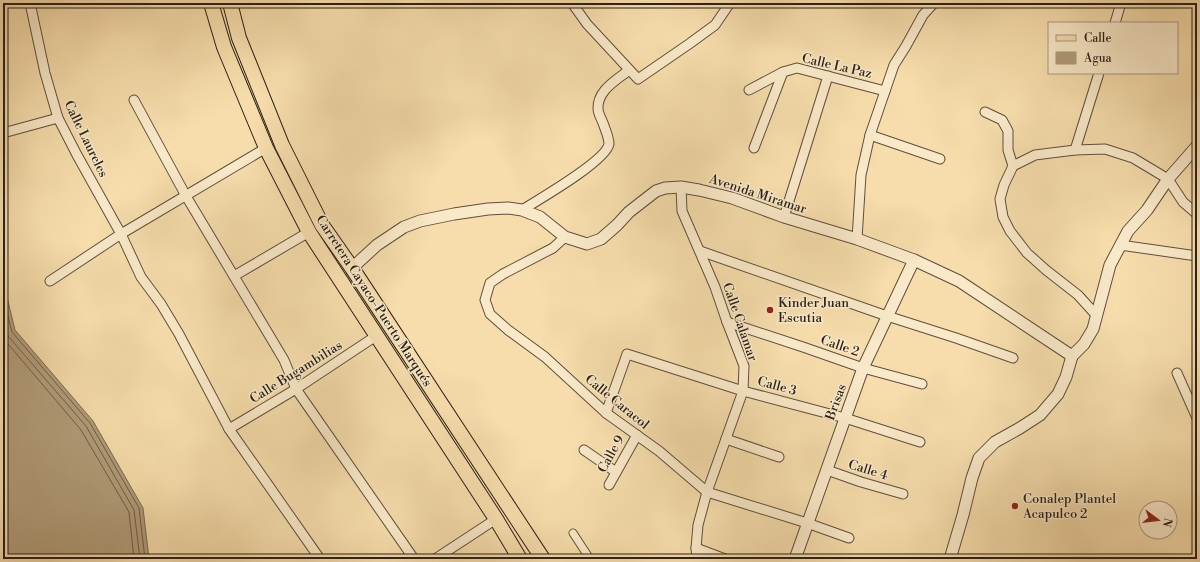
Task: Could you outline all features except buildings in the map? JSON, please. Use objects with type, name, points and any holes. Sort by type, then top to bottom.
[{"type":"main road","name":"Carretera Cayaco-Puerto Marqués","points":[[211,3],[224,47],[266,148],[308,232],[496,519],[520,559]]},
{"type":"main road","name":"Carretera Cayaco-Puerto Marqués","points":[[230,3],[239,38],[282,145],[322,225],[352,268],[543,559]]},
{"type":"street","name":"Calle Laureles","points":[[30,3],[45,74],[58,118],[77,155],[121,234],[141,277],[161,304],[229,429],[320,559]]},
{"type":"street","points":[[572,3],[587,24],[638,79],[715,25],[730,3]]},
{"type":"street","points":[[857,239],[861,176],[870,135],[894,65],[923,16],[934,3]]},
{"type":"street","points":[[1114,22],[1121,3]]},
{"type":"street","name":"Calle La Paz","points":[[749,90],[783,72],[797,68],[885,91]]},
{"type":"street","points":[[522,210],[581,172],[603,154],[609,144],[607,133],[598,110],[599,100],[604,90],[629,70]]},
{"type":"street","name":"Calle La Paz","points":[[754,148],[783,72]]},
{"type":"street","points":[[1075,150],[1099,74]]},
{"type":"street","points":[[784,217],[828,76]]},
{"type":"street","points":[[134,100],[186,196],[284,360],[296,389],[414,559]]},
{"type":"street","points":[[986,112],[1002,120],[1008,131],[1008,150],[1013,166]]},
{"type":"street","points":[[3,133],[58,118]]},
{"type":"street","points":[[870,135],[940,159]]},
{"type":"street","points":[[950,559],[972,478],[979,458],[995,442],[1040,415],[1058,394],[1066,377],[1072,356],[1084,344],[1093,329],[1110,264],[1120,245],[1128,231],[1147,210],[1168,179],[1197,146]]},
{"type":"street","points":[[50,281],[121,234],[266,148]]},
{"type":"street","points":[[1097,316],[1078,295],[1027,253],[1010,231],[1003,217],[1000,198],[1013,166],[1035,155],[1075,150],[1105,149],[1133,158],[1168,179],[1183,202],[1197,214]]},
{"type":"street","name":"Avenida Miramar","points":[[352,268],[389,236],[404,227],[414,223],[454,214],[488,209],[508,208],[522,210],[540,217],[565,237],[587,244],[601,239],[629,212],[656,191],[665,188],[681,187],[732,198],[784,217],[857,239],[914,260],[959,281],[1072,356]]},
{"type":"street","name":"Calle Calamar","points":[[681,187],[682,211],[715,287],[744,366],[743,391],[707,492],[698,525],[696,548],[697,559]]},
{"type":"street","points":[[234,276],[308,232]]},
{"type":"street","name":"Calle Caracol","points":[[565,237],[553,248],[503,274],[490,283],[484,300],[490,314],[508,330],[546,357],[606,413],[659,451],[707,492],[807,522],[849,538]]},
{"type":"street","points":[[1120,245],[1197,256]]},
{"type":"street","points":[[700,251],[1013,358]]},
{"type":"street","name":"Brisas","points":[[795,559],[863,368],[914,260]]},
{"type":"street","name":"Calle 2","points":[[727,322],[863,368],[922,384]]},
{"type":"street","name":"Calle Bugambilias","points":[[229,429],[296,389],[376,336]]},
{"type":"street","name":"Calle 3","points":[[606,413],[627,354],[743,391],[845,418],[920,442]]},
{"type":"street","points":[[1177,373],[1197,418]]},
{"type":"street","name":"Calle 9","points":[[609,485],[637,435]]},
{"type":"street","points":[[726,439],[779,457]]},
{"type":"street","points":[[584,450],[616,472]]},
{"type":"street","name":"Calle 4","points":[[827,470],[860,482],[903,494]]},
{"type":"street","points":[[435,559],[496,519]]},
{"type":"street","points":[[573,533],[590,559]]},
{"type":"street","points":[[696,548],[725,559]]},
{"type":"water","points":[[3,281],[15,330],[93,421],[143,508],[149,559],[3,559]]},
{"type":"place","name":"Kinder Juan Escutia","points":[[770,310]]},
{"type":"place","name":"Conalep Plantel Acapulco 2","points":[[1015,506]]}]
